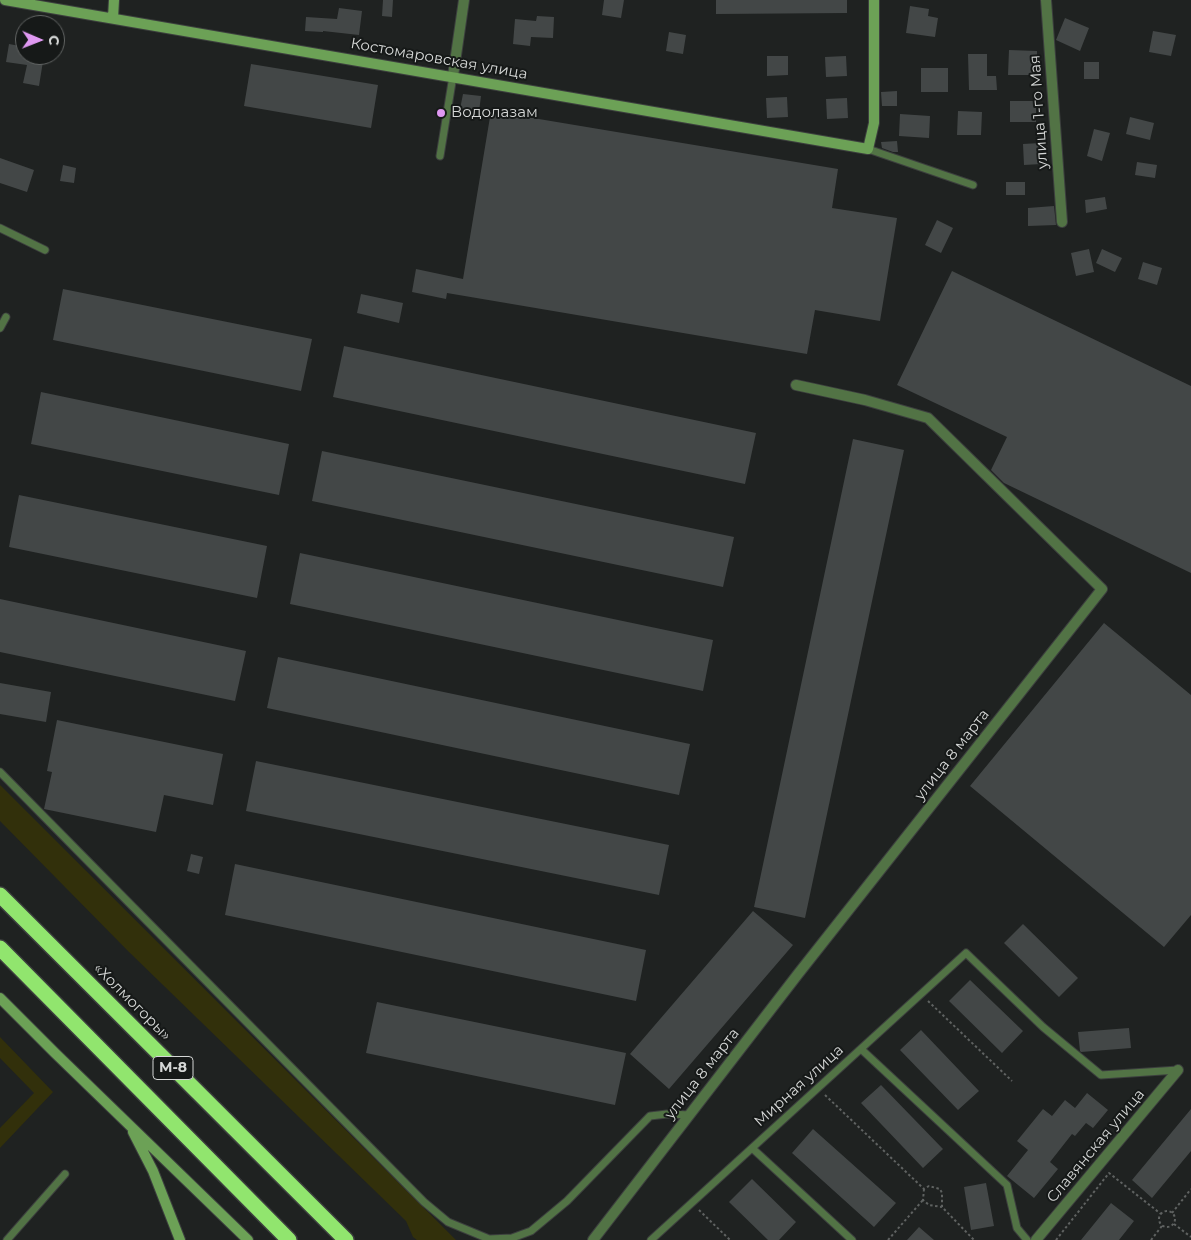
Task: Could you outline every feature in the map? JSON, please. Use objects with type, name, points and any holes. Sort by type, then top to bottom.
[{"type":"highway","name":"«Холмогоры»","points":[[0,896],[346,1240]]},
{"type":"highway","name":"М-8","points":[[0,948],[289,1240]]},
{"type":"street","name":"Костомаровская улица","points":[[5,0],[868,149]]},
{"type":"street","points":[[114,0],[114,18]]},
{"type":"street","points":[[453,76],[464,0]]},
{"type":"street","points":[[868,149],[874,123],[874,0]]},
{"type":"street","name":"улица 1-го Мая","points":[[1046,0],[1062,222]]},
{"type":"street","name":"улица 8 марта","points":[[593,1240],[798,974],[1102,589],[928,418],[865,400],[796,385]]},
{"type":"street","points":[[0,998],[248,1240]]},
{"type":"street","name":"Славянская улица","points":[[1036,1240],[1178,1070]]},
{"type":"street","points":[[129,1125],[153,1171],[180,1240]]},
{"type":"lane","points":[[440,156],[453,76]]},
{"type":"lane","points":[[868,149],[974,185]]},
{"type":"lane","points":[[0,228],[45,250]]},
{"type":"lane","points":[[0,328],[6,317]]},
{"type":"lane","points":[[0,772],[424,1202],[448,1222],[489,1239],[512,1238],[531,1231],[567,1200],[650,1116],[668,1114],[690,1115]]},
{"type":"lane","name":"Мирная улица","points":[[651,1240],[966,953],[1043,1027],[1101,1075],[1178,1070]]},
{"type":"lane","points":[[861,1049],[1007,1185],[1017,1228],[1027,1240]]},
{"type":"lane","points":[[752,1148],[852,1240]]},
{"type":"lane","points":[[7,1240],[65,1174]]},
{"type":"path","points":[[921,994],[1012,1081]]},
{"type":"path","points":[[818,1088],[924,1189]]},
{"type":"path","points":[[1056,1240],[1109,1173],[1161,1214]]},
{"type":"path","points":[[924,1189],[929,1186],[940,1189],[942,1193],[942,1207]]},
{"type":"path","points":[[888,1240],[923,1200],[924,1189]]},
{"type":"path","points":[[1172,1213],[1191,1189]]},
{"type":"path","points":[[923,1200],[929,1205],[942,1207],[974,1240]]},
{"type":"path","points":[[692,1203],[730,1240]]},
{"type":"path","points":[[1168,1211],[1172,1213],[1176,1220],[1174,1224],[1169,1228],[1162,1226],[1159,1220],[1161,1214],[1168,1211]]},
{"type":"path","points":[[1174,1224],[1191,1237]]},
{"type":"path","points":[[1151,1240],[1162,1226]]},
{"type":"shaded area","points":[[0,785],[456,1240],[417,1240],[413,1237],[406,1221],[128,951],[0,821]]},
{"type":"shaded area","points":[[0,1037],[53,1092],[0,1148],[0,1128],[34,1093],[0,1058]]},
{"type":"building","points":[[383,0],[393,0],[392,17],[382,16]]},
{"type":"building","points":[[604,0],[624,0],[621,18],[602,15]]},
{"type":"building","points":[[716,0],[847,0],[847,13],[716,14]]},
{"type":"building","points":[[910,6],[929,9],[928,16],[938,18],[935,37],[906,33]]},
{"type":"building","points":[[339,8],[362,11],[359,35],[305,31],[306,17],[337,19]]},
{"type":"building","points":[[537,16],[554,17],[553,38],[531,37],[530,46],[513,44],[515,19],[536,21]]},
{"type":"building","points":[[1065,18],[1089,28],[1080,51],[1056,40]]},
{"type":"building","points":[[1153,31],[1176,35],[1171,56],[1149,52]]},
{"type":"building","points":[[669,32],[686,35],[683,54],[666,51]]},
{"type":"building","points":[[9,44],[15,45],[15,63],[6,62]]},
{"type":"building","points":[[1009,50],[1037,51],[1037,75],[1008,75]]},
{"type":"building","points":[[968,54],[987,54],[987,76],[996,76],[997,90],[969,90]]},
{"type":"building","points":[[767,56],[788,56],[788,75],[767,76]]},
{"type":"building","points":[[846,56],[847,76],[826,77],[825,57]]},
{"type":"building","points":[[1084,62],[1099,62],[1099,79],[1084,79]]},
{"type":"building","points":[[251,64],[378,85],[371,128],[244,106]]},
{"type":"building","points":[[27,65],[42,65],[39,86],[23,83]]},
{"type":"building","points":[[921,68],[948,68],[948,92],[921,92]]},
{"type":"building","points":[[897,91],[897,106],[882,106],[881,92]]},
{"type":"building","points":[[463,94],[481,96],[479,112],[460,109]]},
{"type":"building","points":[[787,97],[788,117],[767,118],[766,98]]},
{"type":"building","points":[[847,98],[848,118],[827,119],[826,99]]},
{"type":"building","points":[[1010,101],[1036,101],[1036,122],[1010,122]]},
{"type":"building","points":[[491,111],[838,169],[832,208],[897,218],[880,321],[815,310],[807,354],[447,293],[446,299],[412,292],[416,269],[463,279]]},
{"type":"building","points":[[958,111],[982,112],[981,135],[957,135]]},
{"type":"building","points":[[900,114],[930,116],[929,138],[899,136]]},
{"type":"building","points":[[1130,117],[1154,123],[1150,140],[1126,134]]},
{"type":"building","points":[[1094,129],[1110,133],[1102,161],[1087,156]]},
{"type":"building","points":[[897,141],[898,152],[882,148],[881,142]]},
{"type":"building","points":[[1040,143],[1041,164],[1024,165],[1023,144]]},
{"type":"building","points":[[0,158],[34,170],[27,192],[0,183]]},
{"type":"building","points":[[1137,162],[1157,165],[1155,178],[1135,175]]},
{"type":"building","points":[[63,165],[76,168],[74,183],[60,181]]},
{"type":"building","points":[[1006,182],[1025,182],[1025,195],[1006,195]]},
{"type":"building","points":[[1105,197],[1107,209],[1086,213],[1085,200]]},
{"type":"building","points":[[1054,206],[1056,225],[1028,226],[1028,208]]},
{"type":"building","points":[[937,220],[953,228],[941,253],[925,245]]},
{"type":"building","points":[[1089,249],[1094,272],[1076,276],[1071,253]]},
{"type":"building","points":[[1102,249],[1122,258],[1115,272],[1096,263]]},
{"type":"building","points":[[1143,262],[1162,268],[1157,285],[1138,279]]},
{"type":"building","points":[[952,271],[1191,386],[1191,573],[1004,483],[991,470],[1007,437],[897,385]]},
{"type":"building","points":[[63,289],[312,339],[301,391],[53,340]]},
{"type":"building","points":[[361,294],[403,303],[399,323],[357,313]]},
{"type":"building","points":[[344,346],[756,433],[745,484],[333,397]]},
{"type":"building","points":[[41,392],[289,444],[279,495],[31,444]]},
{"type":"building","points":[[853,439],[904,450],[805,918],[754,907]]},
{"type":"building","points":[[322,451],[734,537],[723,587],[312,501]]},
{"type":"building","points":[[19,495],[267,546],[257,598],[9,547]]},
{"type":"building","points":[[300,553],[713,640],[703,691],[290,604]]},
{"type":"building","points":[[0,599],[246,651],[235,701],[0,652]]},
{"type":"building","points":[[1104,623],[1191,695],[1191,915],[1164,947],[970,786]]},
{"type":"building","points":[[278,657],[690,744],[679,795],[267,708]]},
{"type":"building","points":[[0,683],[51,692],[46,722],[0,714]]},
{"type":"building","points":[[57,720],[223,754],[213,805],[164,795],[156,832],[44,809],[52,772],[47,771]]},
{"type":"building","points":[[256,761],[669,845],[659,895],[246,811]]},
{"type":"building","points":[[191,854],[203,857],[199,874],[187,871]]},
{"type":"building","points":[[235,864],[646,950],[636,1001],[225,915]]},
{"type":"building","points":[[753,911],[793,945],[669,1089],[630,1054]]},
{"type":"building","points":[[1023,924],[1078,978],[1059,997],[1004,943]]},
{"type":"building","points":[[970,980],[1023,1031],[1002,1053],[949,1001]]},
{"type":"building","points":[[377,1002],[626,1053],[615,1105],[366,1053]]},
{"type":"building","points":[[1129,1028],[1131,1048],[1080,1051],[1078,1032]]},
{"type":"building","points":[[921,1030],[979,1091],[958,1110],[900,1050]]},
{"type":"building","points":[[881,1085],[943,1149],[923,1168],[861,1103]]},
{"type":"building","points":[[1087,1093],[1108,1110],[1093,1128],[1086,1123],[1075,1136],[1072,1134],[1050,1162],[1058,1169],[1034,1198],[1007,1176],[1028,1150],[1017,1141],[1043,1109],[1052,1116],[1065,1100],[1075,1108]]},
{"type":"building","points":[[1191,1109],[1191,1151],[1152,1198],[1132,1180]]},
{"type":"building","points":[[813,1129],[896,1203],[874,1227],[792,1153]]},
{"type":"building","points":[[752,1179],[796,1222],[779,1240],[768,1240],[729,1202]]},
{"type":"building","points":[[986,1183],[994,1226],[971,1230],[964,1187]]},
{"type":"building","points":[[1111,1203],[1134,1221],[1119,1240],[1081,1240]]},
{"type":"building","points":[[919,1227],[934,1240],[907,1240]]},
{"type":"place","name":"Водолазам","points":[[441,113]]}]
